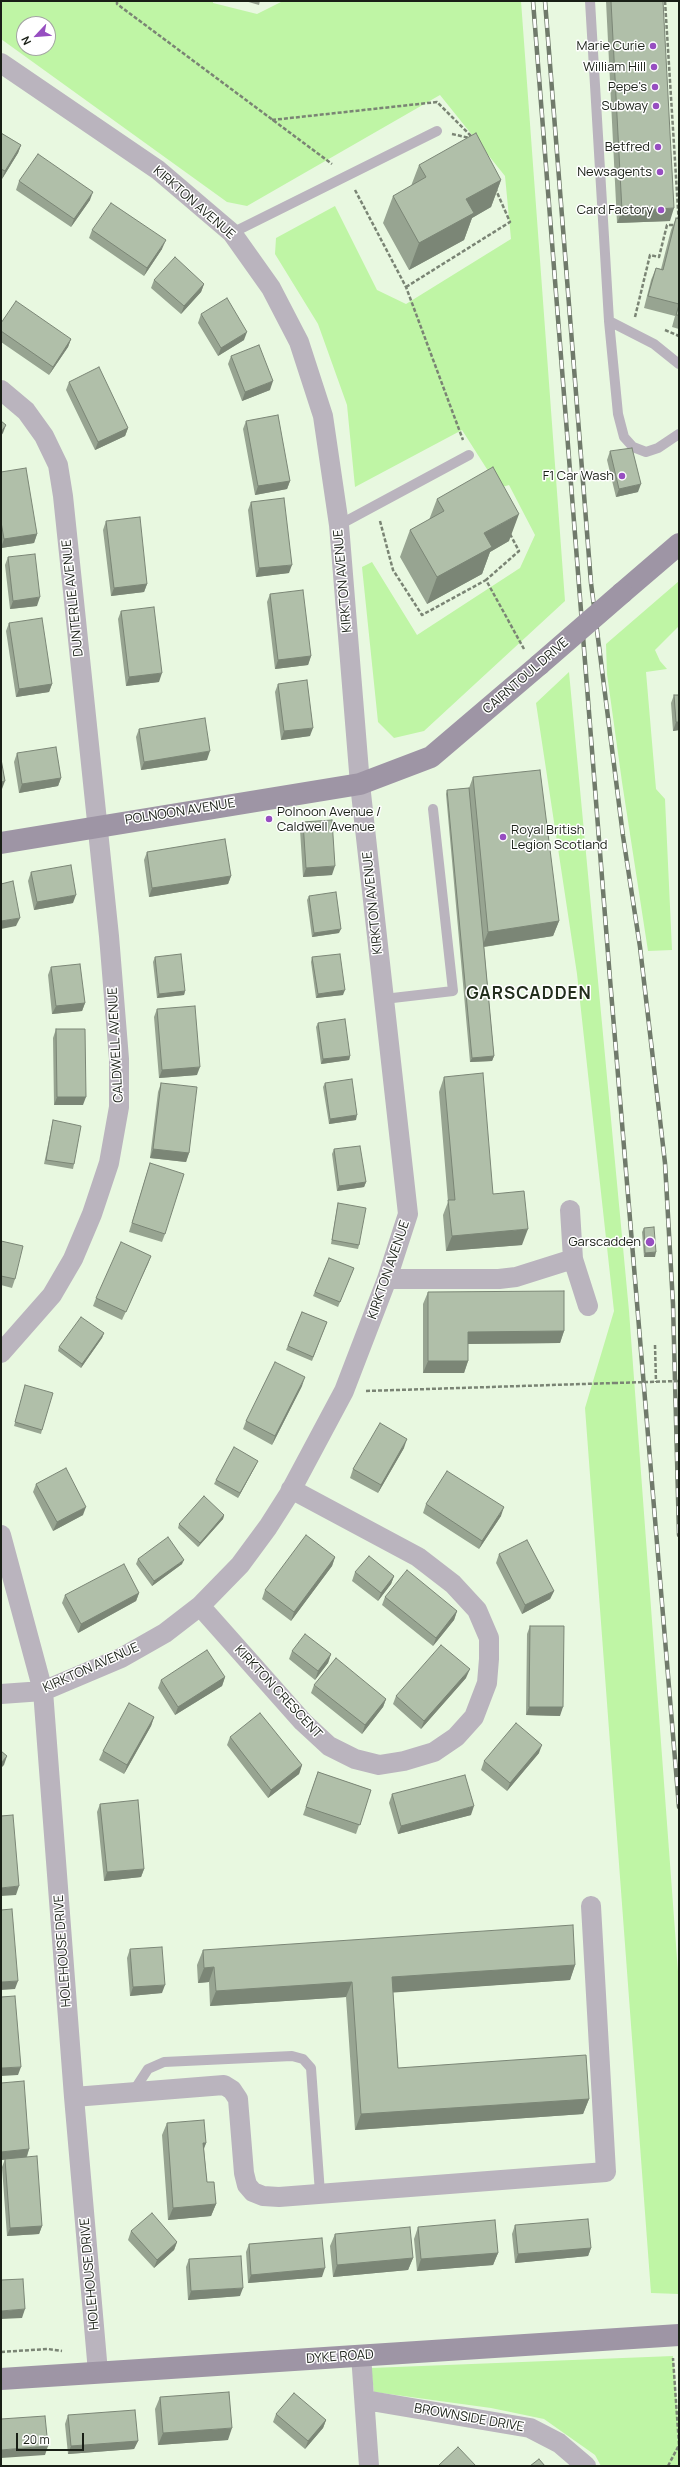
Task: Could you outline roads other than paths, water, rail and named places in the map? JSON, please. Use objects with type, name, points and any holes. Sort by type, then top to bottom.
[{"type":"street","name":"KIRKTON AVENUE","points":[[1,63],[158,170],[232,233],[271,288],[299,342],[323,416],[339,525],[360,784],[408,1214],[387,1279],[344,1391],[291,1489],[268,1527],[240,1565],[200,1606],[165,1633],[121,1658],[43,1691],[1,1694]]},
{"type":"street","name":"DUNTERLIE AVENUE","points":[[1,390],[26,411],[44,436],[58,465],[63,496],[97,826]]},
{"type":"street","name":"CAIRNTOUL DRIVE","points":[[360,784],[431,757],[679,544]]},
{"type":"street","name":"POLNOON AVENUE","points":[[1,843],[97,826],[360,784]]},
{"type":"street","name":"CALDWELL AVENUE","points":[[1,1353],[52,1295],[73,1259],[92,1214],[108,1163],[119,1107],[119,1059],[110,936],[97,826]]},
{"type":"street","points":[[570,1210],[573,1259],[588,1306]]},
{"type":"street","points":[[387,1279],[499,1279],[516,1277],[573,1259]]},
{"type":"street","name":"KIRKTON CRESCENT","points":[[200,1606],[303,1722],[329,1746],[355,1759],[379,1765],[404,1761],[434,1752],[456,1737],[474,1716],[487,1683],[489,1660],[488,1638],[477,1610],[453,1584],[418,1557],[291,1489]]},
{"type":"street","name":"HOLEHOUSE DRIVE","points":[[1,1535],[43,1691],[74,2096],[98,2372]]},
{"type":"street","points":[[74,2096],[224,2085],[232,2090],[238,2099],[244,2173],[247,2185],[253,2192],[263,2196],[278,2197],[606,2172],[591,1906]]},
{"type":"street","name":"DYKE ROAD","points":[[1,2379],[675,2335]]},
{"type":"street","points":[[361,2355],[369,2466]]},
{"type":"street","name":"BROWNSIDE DRIVE","points":[[365,2400],[530,2428],[559,2444],[586,2466]]},
{"type":"lane","points":[[590,1],[609,321],[618,414],[624,437],[633,448],[646,452],[658,448],[679,434]]},
{"type":"lane","points":[[232,233],[437,131]]},
{"type":"lane","points":[[609,321],[654,344],[679,364]]},
{"type":"lane","points":[[339,525],[469,455]]},
{"type":"lane","points":[[384,1000],[453,991],[433,809]]},
{"type":"lane","points":[[132,2092],[148,2070],[164,2062],[292,2056],[303,2059],[311,2068],[320,2194]]},
{"type":"railway","points":[[533,1],[610,979],[679,1807]]},
{"type":"railway","points":[[545,1],[591,583],[623,836],[640,947],[665,1163],[673,1304],[679,1535]]},
{"type":"place","name":"Marie Curie","points":[[653,46]]},
{"type":"place","name":"William Hill","points":[[654,67]]},
{"type":"place","name":"Pepe's","points":[[655,87]]},
{"type":"place","name":"Subway","points":[[656,106]]},
{"type":"place","name":"Betfred","points":[[658,147]]},
{"type":"place","name":"Newsagents","points":[[660,172]]},
{"type":"place","name":"Card Factory","points":[[661,210]]},
{"type":"place","name":"F1 Car Wash","points":[[622,476]]},
{"type":"place","name":"Polnoon Avenue / Caldwell Avenue","points":[[269,819]]},
{"type":"place","name":"Royal British Legion Scotland","points":[[503,837]]},
{"type":"place","name":"Garscadden","points":[[650,1242]]},
{"type":"district","name":"GARSCADDEN","points":[[529,994]]}]
